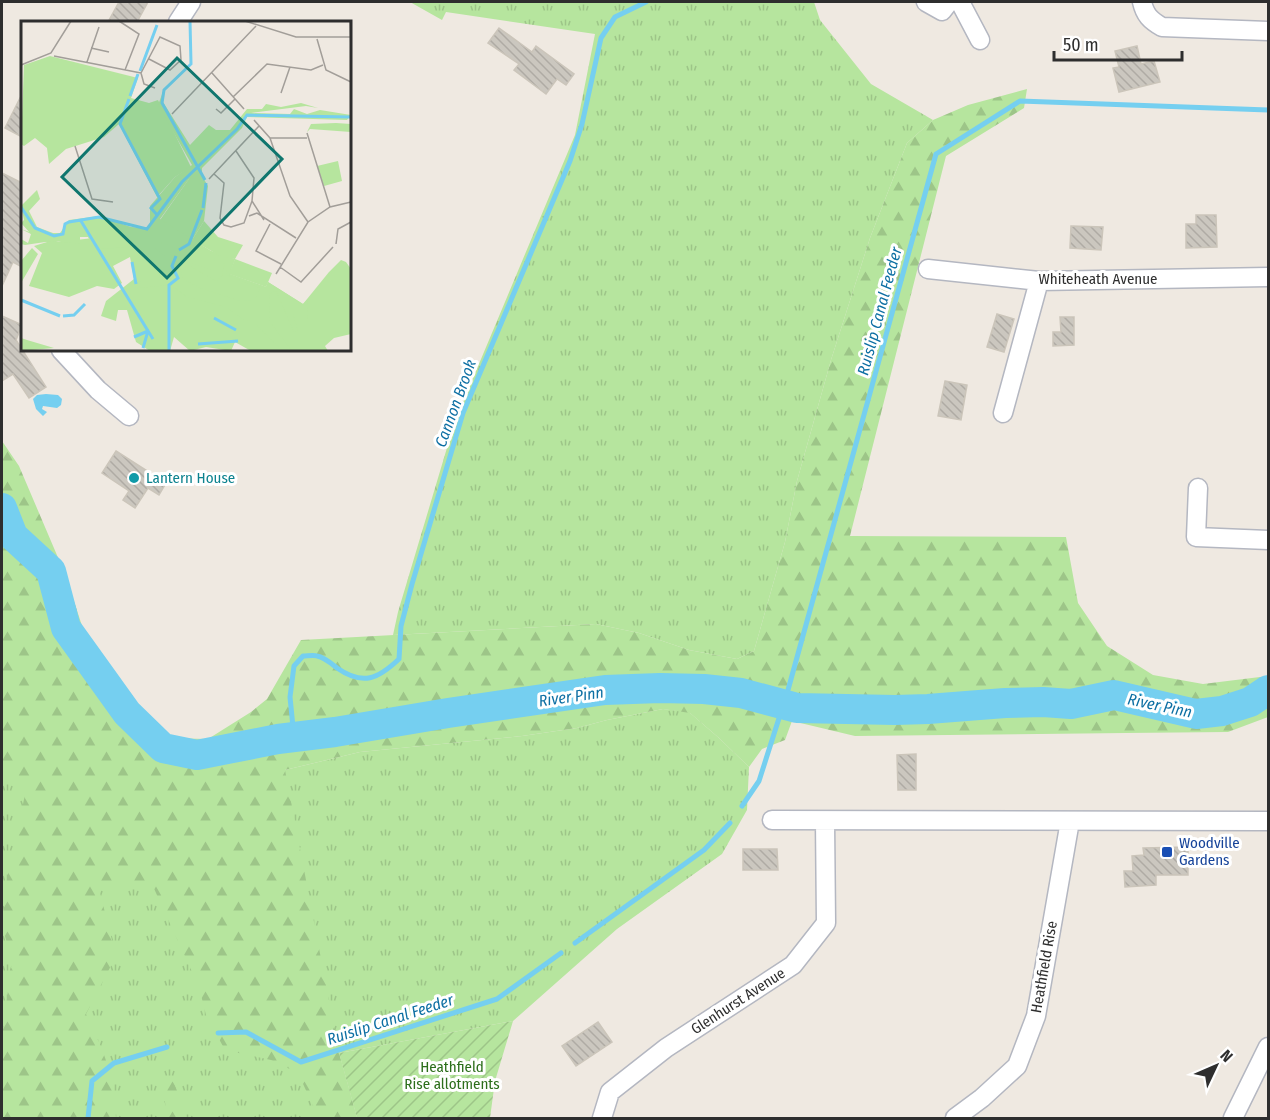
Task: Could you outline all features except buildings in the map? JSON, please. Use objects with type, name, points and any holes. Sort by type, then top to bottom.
[{"type":"street","points":[[179,21],[191,2]]},
{"type":"street","points":[[926,2],[942,11],[949,2]]},
{"type":"street","points":[[960,2],[980,40]]},
{"type":"street","points":[[1142,2],[1144,13],[1162,27],[1269,31]]},
{"type":"street","name":"Whiteheath Avenue","points":[[928,269],[1039,281],[1269,277]]},
{"type":"street","points":[[1003,413],[1039,281]]},
{"type":"street","points":[[62,351],[98,390],[129,416]]},
{"type":"street","points":[[1198,488],[1196,537],[1269,540]]},
{"type":"street","points":[[772,820],[1269,821]]},
{"type":"street","name":"Glenhurst Avenue","points":[[602,1119],[610,1092],[666,1048],[793,966],[826,923],[825,821]]},
{"type":"street","name":"Heathfield Rise","points":[[955,1119],[1017,1066],[1036,1016],[1070,821]]},
{"type":"street","points":[[1233,1119],[1269,1047]]},
{"type":"green space","points":[[410,2],[814,2],[820,20],[871,84],[933,120],[907,143],[870,238],[831,360],[797,481],[785,542],[754,651],[737,659],[689,650],[639,633],[596,624],[393,635],[455,421],[575,135],[595,34],[446,12],[442,20]]},
{"type":"green space","points":[[1027,89],[1024,108],[946,156],[850,536],[1066,537],[1078,603],[1107,646],[1153,675],[1203,684],[1268,676],[1268,717],[1228,732],[855,736],[792,721],[785,740],[762,749],[749,767],[690,713],[663,709],[577,728],[522,736],[360,752],[285,770],[339,1053],[357,1118],[316,1118],[316,1112],[298,1073],[271,1060],[225,1050],[206,1015],[199,987],[151,882],[98,885],[116,956],[86,1014],[113,1081],[116,1118],[2,1118],[2,1037],[12,960],[2,926],[7,879],[26,790],[2,766],[2,441],[19,466],[65,574],[88,644],[132,695],[146,720],[166,738],[208,739],[251,712],[267,699],[301,640],[596,624],[639,633],[689,650],[737,659],[754,651],[785,542],[797,481],[831,360],[870,238],[907,143],[933,120],[968,105]]},
{"type":"green space","points":[[2,658],[131,753],[285,770],[360,752],[522,736],[577,728],[663,709],[689,712],[749,767],[747,810],[722,854],[617,929],[513,1021],[339,1053],[357,1118],[2,1118]]},
{"type":"green space","name":"Heathfield Rise allotments","points":[[513,1021],[495,1081],[490,1118],[357,1118],[339,1053]]},
{"type":"green space","points":[[172,1076],[186,1118],[167,1118],[162,1078]]},
{"type":"water","points":[[37,395],[58,395],[62,399],[61,405],[57,408],[43,406],[42,409],[47,412],[43,416],[36,409],[33,399]]},
{"type":"waterway","name":"Cannon Brook","points":[[294,737],[290,697],[294,666],[303,656],[320,657],[346,674],[363,678],[377,675],[399,659],[401,626],[463,413],[570,161],[582,124],[601,38],[615,17],[646,2]]},
{"type":"waterway","name":"Ruislip Canal Feeder","points":[[742,806],[759,781],[788,690],[936,154],[1020,101],[1268,110]]},
{"type":"waterway","name":"River Pinn","points":[[2,508],[13,536],[51,571],[66,628],[127,713],[163,748],[197,755],[278,739],[605,690],[704,689],[741,693],[797,708],[895,710],[1005,703],[1071,704],[1114,695],[1196,714],[1222,711],[1250,702],[1268,690]]},
{"type":"waterway","name":"Ruislip Canal Feeder","points":[[575,943],[704,850],[730,823]]},
{"type":"waterway","name":"Ruislip Canal Feeder","points":[[218,1033],[246,1032],[301,1062],[497,999],[561,953]]},
{"type":"waterway","name":"Ruislip Canal Feeder","points":[[88,1118],[92,1081],[114,1063],[167,1047]]},
{"type":"place","name":"Lantern House","points":[[134,478]]},
{"type":"place","name":"Woodville Gardens","points":[[1167,852]]}]
